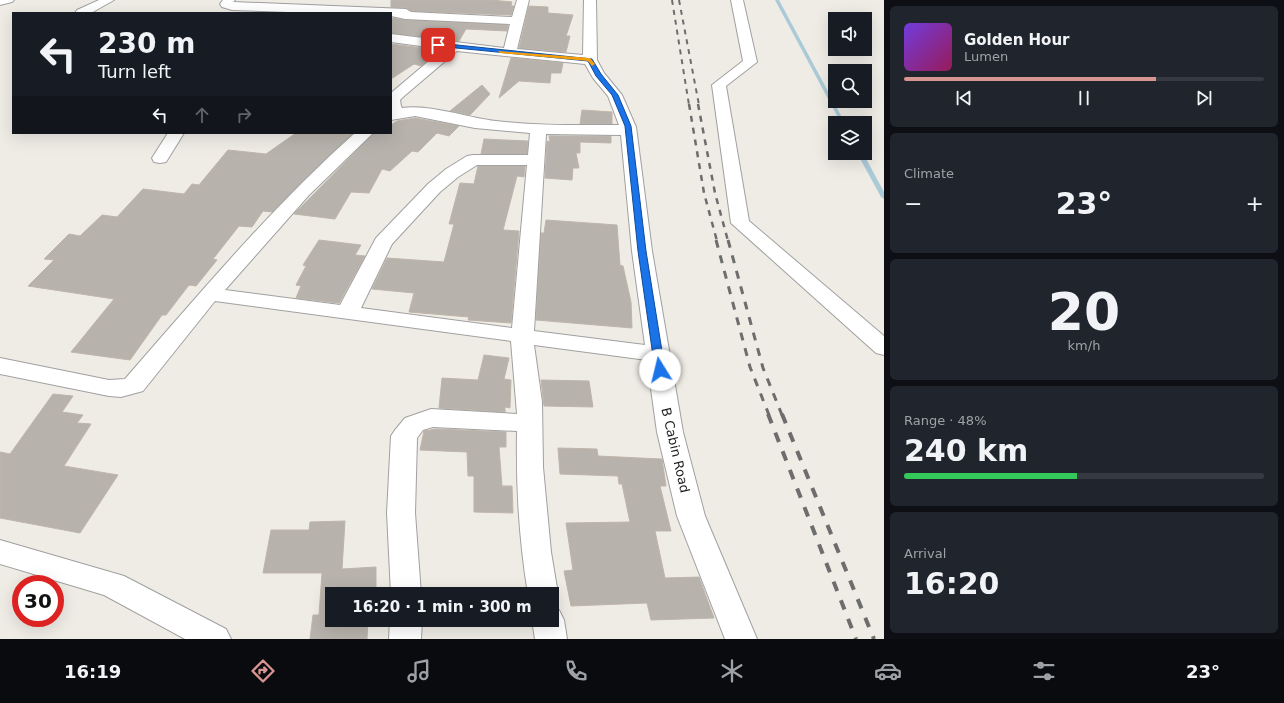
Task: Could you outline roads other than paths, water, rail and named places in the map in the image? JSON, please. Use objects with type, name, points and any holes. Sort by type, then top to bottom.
[{"type":"street","points":[[0,1],[8,0]]},
{"type":"street","points":[[83,12],[108,0]]},
{"type":"street","points":[[229,0],[226,4],[232,6],[370,12]]},
{"type":"street","points":[[335,10],[342,0]]},
{"type":"street","points":[[392,35],[413,0]]},
{"type":"street","points":[[509,53],[523,0]]},
{"type":"street","name":"B Cabin Road","points":[[590,0],[590,60],[598,75],[615,95],[628,130],[642,251],[670,432],[691,516],[741,639]]},
{"type":"street","points":[[737,0],[750,62],[719,86],[740,223],[884,348]]},
{"type":"street","points":[[463,18],[467,6]]},
{"type":"street","points":[[392,13],[517,21]]},
{"type":"street","points":[[392,37],[454,47],[590,60]]},
{"type":"street","points":[[454,47],[398,94],[393,100],[394,113],[415,111],[490,126],[628,130]]},
{"type":"street","points":[[538,128],[522,336],[530,402],[530,467],[536,552],[543,587]]},
{"type":"street","points":[[160,158],[175,134]]},
{"type":"street","points":[[0,366],[109,388],[121,389],[134,385],[210,294],[296,198],[328,165],[364,134]]},
{"type":"street","points":[[347,313],[383,242],[434,188],[452,173],[472,160],[535,160]]},
{"type":"street","points":[[210,294],[658,354]]},
{"type":"street","points":[[406,587],[401,514],[404,436],[414,424],[431,418],[530,423]]},
{"type":"street","points":[[0,552],[113,585],[215,639]]},
{"type":"street","points":[[405,639],[406,627]]},
{"type":"street","points":[[549,627],[551,639]]},
{"type":"waterway","points":[[777,0],[839,116]]},
{"type":"waterway","points":[[864,160],[884,197]]},
{"type":"railway","points":[[672,0],[689,105]]},
{"type":"railway","points":[[679,0],[699,105]]},
{"type":"railway","points":[[689,104],[704,193],[717,241]]},
{"type":"railway","points":[[698,104],[715,193],[728,241]]},
{"type":"railway","points":[[716,240],[750,367],[769,415]]},
{"type":"railway","points":[[728,240],[763,368],[782,415]]},
{"type":"railway","points":[[768,414],[856,639]]},
{"type":"railway","points":[[782,414],[874,639]]}]
